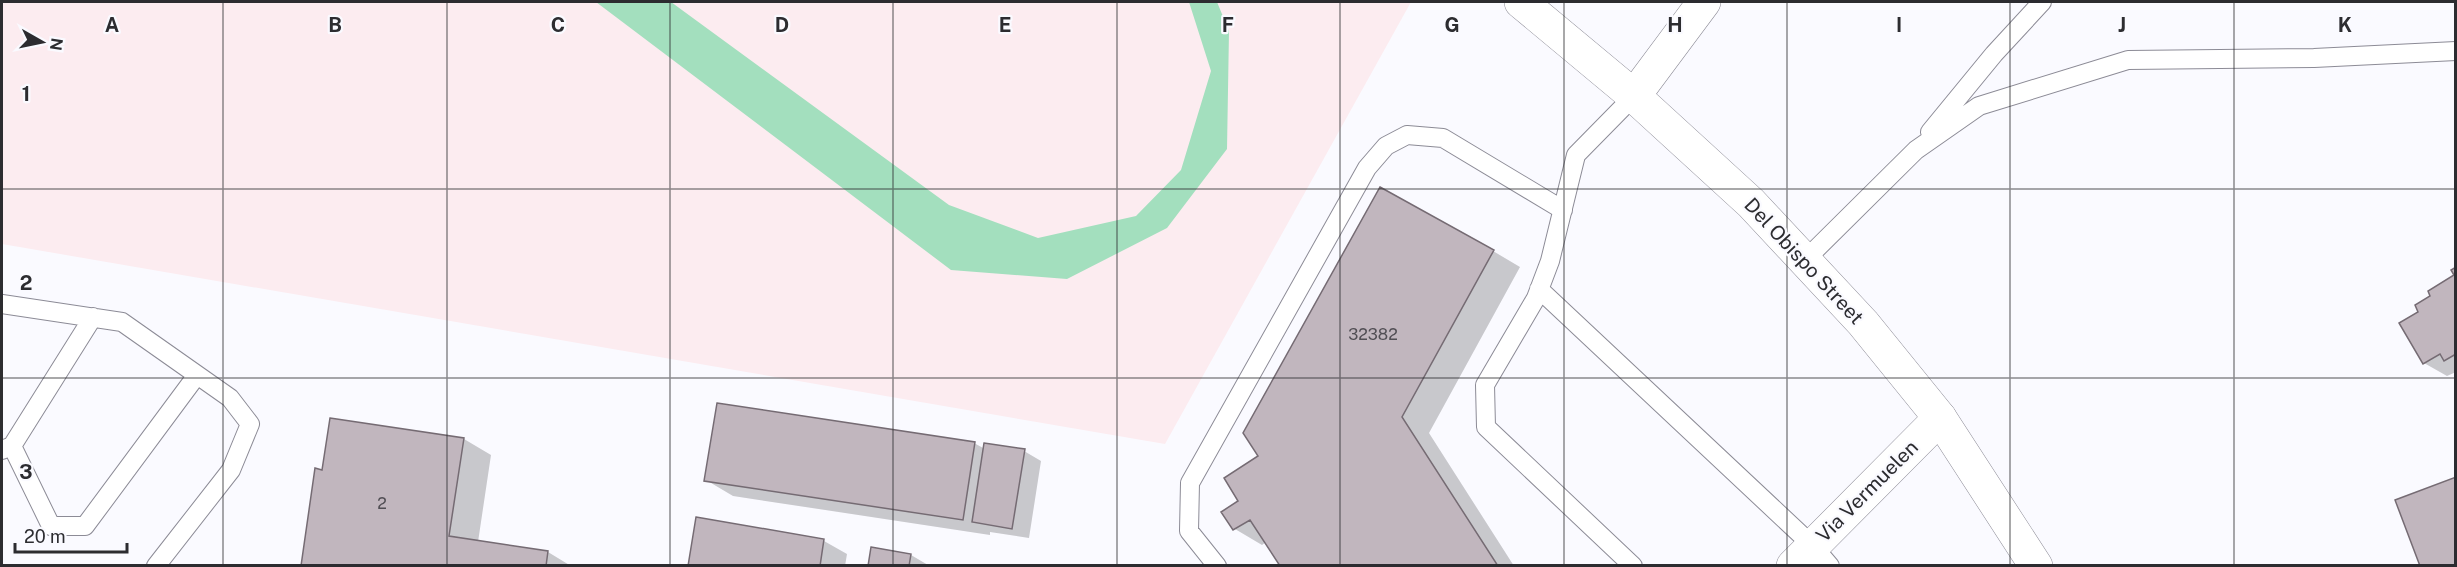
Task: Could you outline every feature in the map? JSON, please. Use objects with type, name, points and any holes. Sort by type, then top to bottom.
[{"type":"main road","name":"Del Obispo Street","points":[[1521,2],[1634,96],[1751,203],[1863,323],[1940,418],[2036,566]]},
{"type":"main road","points":[[1634,96],[1704,2]]},
{"type":"main road","name":"Via Vermuelen","points":[[1812,559],[1940,418]]},
{"type":"lane","points":[[1804,261],[1916,150],[1994,54],[2042,2]]},
{"type":"lane","points":[[1916,150],[1979,106],[2128,60],[2314,58],[2456,51]]},
{"type":"lane","points":[[1633,566],[1486,427],[1485,385],[1539,289],[1550,261],[1576,155],[1634,96]]},
{"type":"lane","points":[[1217,566],[1190,531],[1190,483],[1368,168],[1386,146],[1407,135],[1443,138],[1563,210]]},
{"type":"lane","points":[[1539,289],[1812,559]]},
{"type":"lane","points":[[2,304],[122,322],[230,398],[250,424],[231,470],[156,566]]},
{"type":"lane","points":[[93,317],[7,448],[51,526],[85,526],[197,375]]},
{"type":"shaded area","points":[[2,2],[1411,2],[1165,444],[2,244]]},
{"type":"green space","points":[[596,2],[671,2],[949,205],[1038,238],[1136,216],[1181,170],[1211,71],[1189,2],[1217,2],[1229,31],[1227,149],[1167,228],[1067,279],[951,270]]},
{"type":"building","points":[[1380,187],[1494,250],[1402,417],[1498,566],[1280,566],[1250,520],[1233,530],[1221,512],[1238,501],[1224,478],[1258,456],[1243,433]]},
{"type":"building","points":[[2456,267],[2456,354],[2444,361],[2440,354],[2423,364],[2399,323],[2418,312],[2415,305],[2430,296],[2428,291],[2454,275],[2451,270]]},
{"type":"building","points":[[717,403],[975,442],[963,520],[704,481]]},
{"type":"building","points":[[330,418],[464,438],[449,536],[548,551],[546,566],[301,566],[315,468],[322,470]]},
{"type":"building","points":[[984,443],[1025,449],[1012,529],[972,522]]},
{"type":"building","points":[[2456,477],[2456,566],[2420,566],[2395,500]]},
{"type":"building","points":[[696,517],[824,539],[820,566],[688,566]]},
{"type":"building","points":[[871,547],[911,554],[909,566],[868,566]]}]
